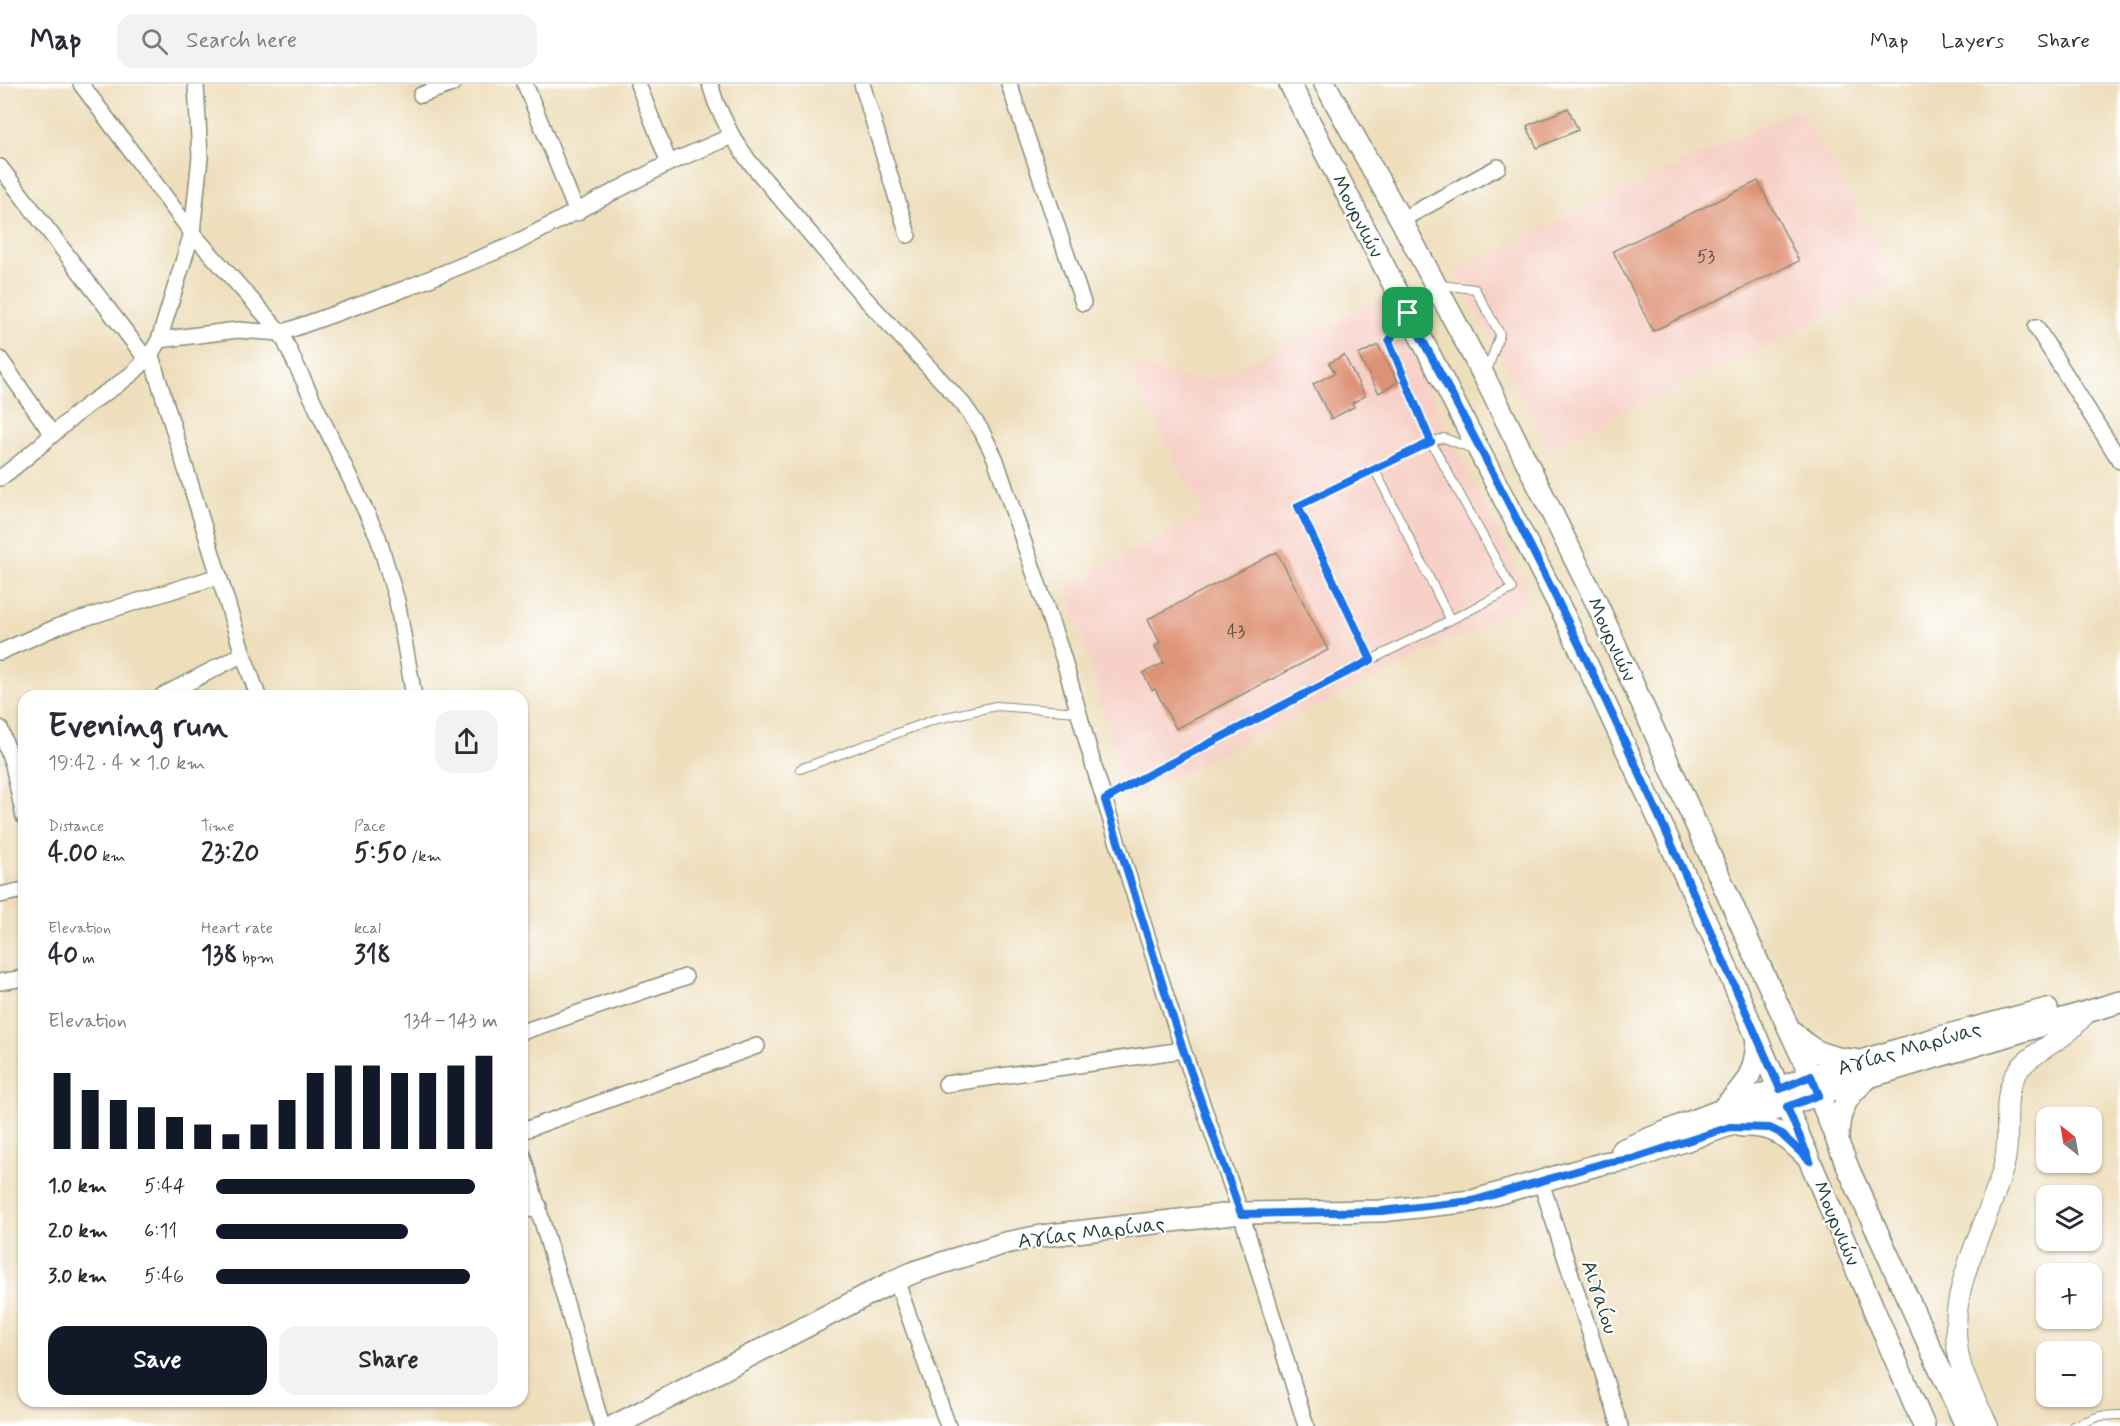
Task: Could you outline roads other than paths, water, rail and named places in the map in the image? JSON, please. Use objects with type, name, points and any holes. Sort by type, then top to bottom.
[{"type":"main road","name":"Μουρνιών","points":[[1290,84],[1482,453],[1614,719],[1758,1038],[1924,1426]]},
{"type":"main road","name":"Μουρνιών","points":[[1325,84],[1485,378],[1597,604],[1815,1085],[1838,1142],[1966,1426]]},
{"type":"main road","name":"Αγίας Μαρίνας","points":[[1865,1069],[1937,1038],[2120,990]]},
{"type":"main road","name":"Αγίας Μαρίνας","points":[[625,1424],[896,1280],[1005,1243],[1041,1236],[1241,1214],[1382,1211],[1472,1201],[1604,1163],[1632,1159],[1726,1118],[1865,1069],[2120,1002]]},
{"type":"main road","points":[[1788,1026],[1804,1044],[1819,1053],[1865,1069],[1843,1106],[1838,1122],[1838,1142]]},
{"type":"main road","points":[[1758,1038],[1757,1058],[1752,1075],[1726,1118],[1770,1128],[1780,1133],[1810,1161]]},
{"type":"street","points":[[81,84],[192,233],[281,333],[378,537],[397,601],[413,690]]},
{"type":"street","points":[[0,478],[20,464],[85,407],[137,370],[149,358],[159,340],[192,233],[200,157],[196,84]]},
{"type":"street","points":[[421,95],[452,84]]},
{"type":"street","points":[[525,84],[577,213]]},
{"type":"street","points":[[638,84],[669,163]]},
{"type":"street","points":[[710,84],[716,103],[732,136],[748,160],[839,268],[963,404],[981,430],[995,458],[1048,611],[1183,1050],[1241,1214],[1306,1426]]},
{"type":"street","points":[[862,84],[908,235]]},
{"type":"street","points":[[1010,84],[1083,303]]},
{"type":"street","points":[[159,340],[237,330],[281,333],[407,288],[512,245],[669,163],[732,136]]},
{"type":"street","points":[[0,167],[149,358],[256,690]]},
{"type":"street","points":[[1401,220],[1498,167]]},
{"type":"street","points":[[2036,327],[2120,461]]},
{"type":"street","points":[[0,359],[52,435]]},
{"type":"street","points":[[0,652],[59,626],[219,576]]},
{"type":"street","points":[[174,690],[243,654]]},
{"type":"street","points":[[0,728],[18,760]]},
{"type":"street","points":[[0,895],[18,891]]},
{"type":"street","points":[[528,1030],[685,977]]},
{"type":"street","points":[[0,982],[18,979]]},
{"type":"street","points":[[1988,1426],[1963,1372],[1957,1347],[1955,1321],[1959,1295],[2004,1165],[2008,1135],[2007,1097],[2012,1082],[2021,1067],[2068,1032],[2087,1012]]},
{"type":"street","points":[[528,1129],[757,1046]]},
{"type":"street","points":[[946,1084],[1183,1050]]},
{"type":"street","points":[[528,1172],[602,1426]]},
{"type":"street","name":"Αιγαίου","points":[[1541,1182],[1620,1426]]},
{"type":"street","points":[[528,1210],[539,1206]]},
{"type":"street","points":[[896,1280],[948,1426]]},
{"type":"lane","points":[[1436,285],[1475,289],[1500,334],[1485,378]]},
{"type":"lane","points":[[1105,800],[1138,780],[1512,589],[1431,442],[1389,341],[1408,313]]},
{"type":"lane","points":[[1371,660],[1298,506],[1431,442],[1444,438],[1482,453]]},
{"type":"lane","points":[[1374,470],[1450,620]]},
{"type":"lane","points":[[800,770],[933,720],[996,706],[1079,712]]},
{"type":"lane","points":[[2073,1426],[2100,1416],[2120,1415]]}]
